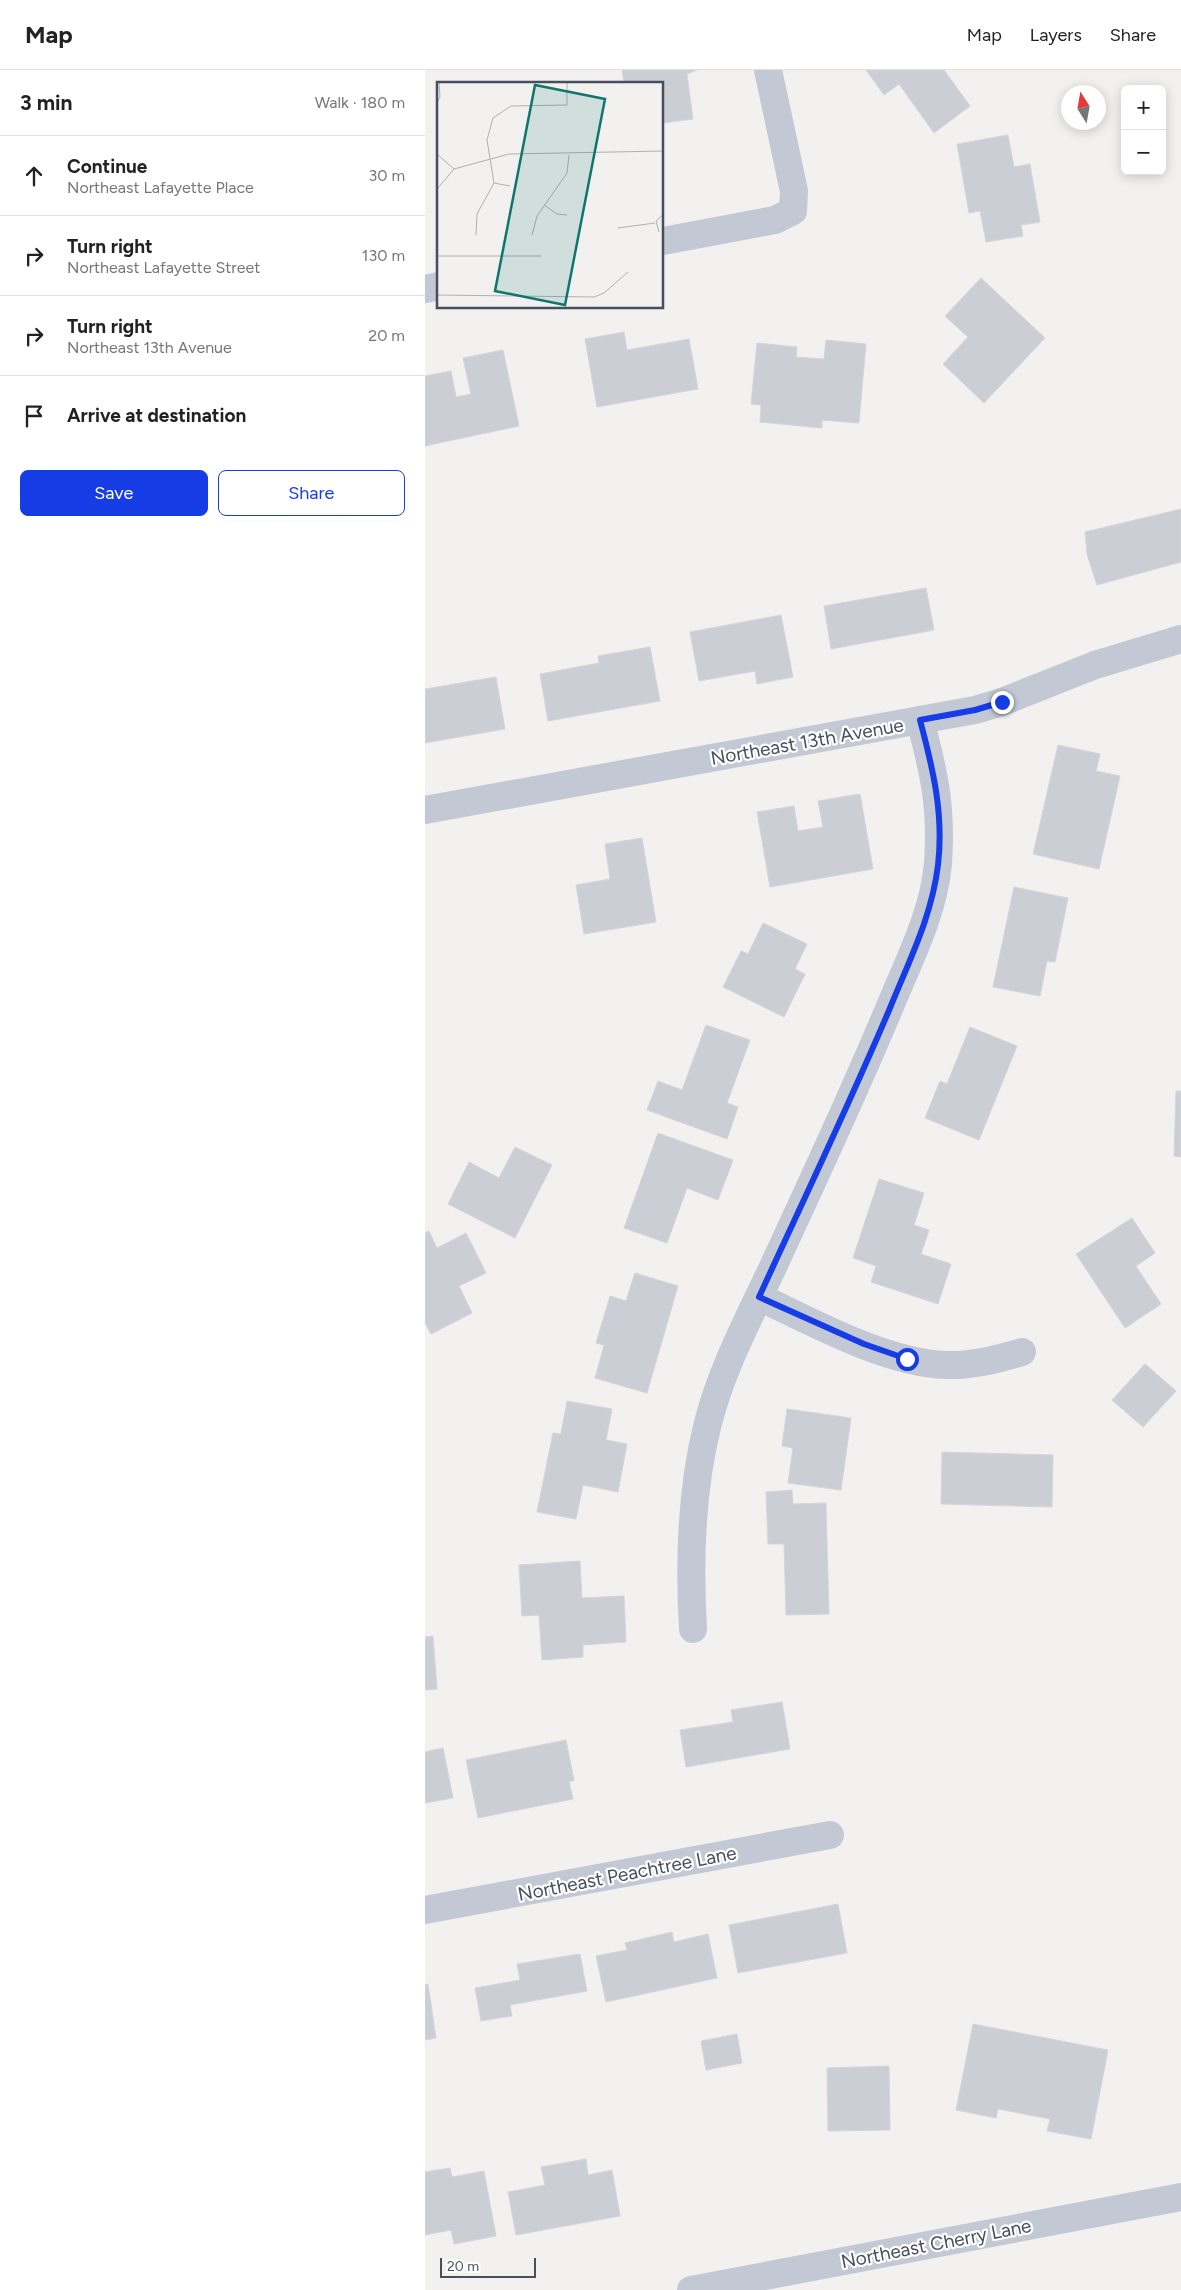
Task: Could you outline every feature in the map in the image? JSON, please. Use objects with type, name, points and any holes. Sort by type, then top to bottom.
[{"type":"street","points":[[664,241],[775,220],[793,211],[794,191],[768,70]]},
{"type":"street","name":"Northeast 13th Avenue","points":[[425,810],[975,710],[1002,702],[1095,665],[1181,638]]},
{"type":"street","points":[[693,1629],[690,1578],[693,1524],[699,1470],[708,1423],[739,1339],[866,1064],[928,914],[938,865],[940,821],[937,783],[920,720]]},
{"type":"street","points":[[759,1297],[855,1341],[907,1359],[946,1365],[982,1363],[1022,1352]]},
{"type":"street","name":"Northeast Peachtree Lane","points":[[425,1910],[830,1835]]},
{"type":"street","name":"Northeast Cherry Lane","points":[[691,2290],[1181,2197]]},
{"type":"building","points":[[622,70],[697,70],[687,74],[693,119],[664,123],[664,82],[624,82]]},
{"type":"building","points":[[866,70],[944,70],[970,106],[934,133],[899,84],[884,95]]},
{"type":"building","points":[[1008,135],[1014,167],[1030,164],[1040,222],[1021,225],[1023,236],[986,242],[980,211],[969,213],[957,144]]},
{"type":"building","points":[[981,278],[1045,338],[984,403],[943,364],[968,337],[945,316]]},
{"type":"building","points":[[624,332],[627,350],[689,339],[698,389],[597,407],[585,339]]},
{"type":"building","points":[[826,340],[866,344],[859,423],[822,420],[822,428],[760,422],[761,405],[751,404],[757,343],[797,347],[796,357],[824,359]]},
{"type":"building","points":[[503,350],[519,426],[425,446],[425,376],[451,371],[456,397],[471,394],[463,358]]},
{"type":"building","points":[[1181,509],[1181,562],[1097,585],[1087,554],[1085,532]]},
{"type":"building","points":[[926,588],[934,630],[831,649],[824,606]]},
{"type":"building","points":[[781,615],[793,677],[757,684],[755,671],[699,681],[690,632]]},
{"type":"building","points":[[650,647],[660,701],[548,721],[540,674],[599,663],[598,656]]},
{"type":"building","points":[[496,677],[505,729],[425,743],[425,689]]},
{"type":"building","points":[[1058,745],[1100,754],[1096,771],[1120,776],[1099,869],[1033,854]]},
{"type":"building","points":[[860,794],[873,869],[770,887],[757,812],[794,806],[798,831],[823,827],[818,801]]},
{"type":"building","points":[[642,838],[656,922],[584,934],[576,885],[610,879],[605,844]]},
{"type":"building","points":[[1014,887],[1068,898],[1055,962],[1047,961],[1040,996],[993,987]]},
{"type":"building","points":[[763,923],[807,944],[795,969],[805,974],[784,1017],[723,987],[741,951],[748,954]]},
{"type":"building","points":[[706,1025],[750,1040],[727,1103],[738,1107],[727,1139],[647,1110],[658,1081],[682,1090]]},
{"type":"building","points":[[970,1027],[1017,1046],[979,1140],[925,1118],[940,1081],[947,1084]]},
{"type":"building","points":[[1176,1091],[1181,1091],[1181,1157],[1174,1156]]},
{"type":"building","points":[[658,1133],[733,1160],[718,1200],[687,1188],[667,1243],[624,1228]]},
{"type":"building","points":[[515,1147],[552,1165],[515,1238],[448,1204],[469,1162],[499,1178]]},
{"type":"building","points":[[879,1179],[924,1193],[914,1225],[929,1230],[921,1254],[951,1264],[938,1304],[871,1282],[876,1266],[853,1258]]},
{"type":"building","points":[[1132,1218],[1155,1253],[1136,1266],[1161,1304],[1125,1328],[1076,1254]]},
{"type":"building","points":[[429,1231],[437,1248],[466,1233],[486,1273],[459,1286],[472,1313],[431,1334],[425,1323],[425,1233]]},
{"type":"building","points":[[635,1273],[678,1286],[647,1393],[595,1378],[604,1345],[596,1343],[610,1296],[626,1301]]},
{"type":"building","points":[[1145,1364],[1176,1391],[1143,1427],[1112,1400]]},
{"type":"building","points":[[567,1401],[612,1409],[606,1440],[627,1444],[618,1492],[583,1485],[576,1519],[537,1512],[553,1433],[561,1434]]},
{"type":"building","points":[[787,1409],[851,1418],[841,1490],[788,1483],[793,1448],[782,1446]]},
{"type":"building","points":[[942,1452],[1053,1455],[1052,1507],[941,1504]]},
{"type":"building","points":[[792,1490],[793,1504],[826,1503],[829,1614],[786,1615],[784,1544],[768,1544],[766,1492]]},
{"type":"building","points":[[580,1561],[582,1598],[624,1596],[626,1642],[583,1645],[583,1657],[542,1660],[539,1615],[522,1616],[519,1565]]},
{"type":"building","points":[[433,1636],[437,1689],[425,1690],[425,1637]]},
{"type":"building","points":[[782,1702],[790,1749],[686,1767],[680,1730],[733,1722],[731,1710]]},
{"type":"building","points":[[566,1740],[574,1780],[569,1782],[573,1799],[478,1818],[466,1760]]},
{"type":"building","points":[[443,1748],[453,1798],[425,1803],[425,1752]]},
{"type":"building","points":[[838,1904],[847,1953],[738,1973],[729,1925]]},
{"type":"building","points":[[672,1932],[674,1942],[708,1934],[717,1978],[606,2002],[596,1956],[627,1950],[625,1943]]},
{"type":"building","points":[[580,1954],[587,1991],[510,2005],[512,2016],[481,2021],[475,1988],[520,1980],[517,1964]]},
{"type":"building","points":[[428,1984],[436,2038],[425,2040],[425,1985]]},
{"type":"building","points":[[973,2024],[1108,2050],[1091,2139],[1047,2131],[1050,2119],[998,2109],[996,2118],[956,2110]]},
{"type":"building","points":[[737,2034],[742,2063],[706,2070],[701,2041]]},
{"type":"building","points":[[889,2066],[890,2130],[828,2131],[827,2068]]},
{"type":"building","points":[[586,2159],[588,2175],[612,2170],[620,2216],[516,2235],[508,2192],[545,2185],[541,2167]]},
{"type":"building","points":[[450,2168],[452,2177],[484,2171],[496,2236],[454,2244],[451,2230],[425,2235],[425,2172]]},
{"type":"route","points":[[907,1359],[864,1344],[759,1297],[866,1064],[928,914],[938,865],[940,821],[937,783],[920,720],[975,710],[1002,702]]}]
